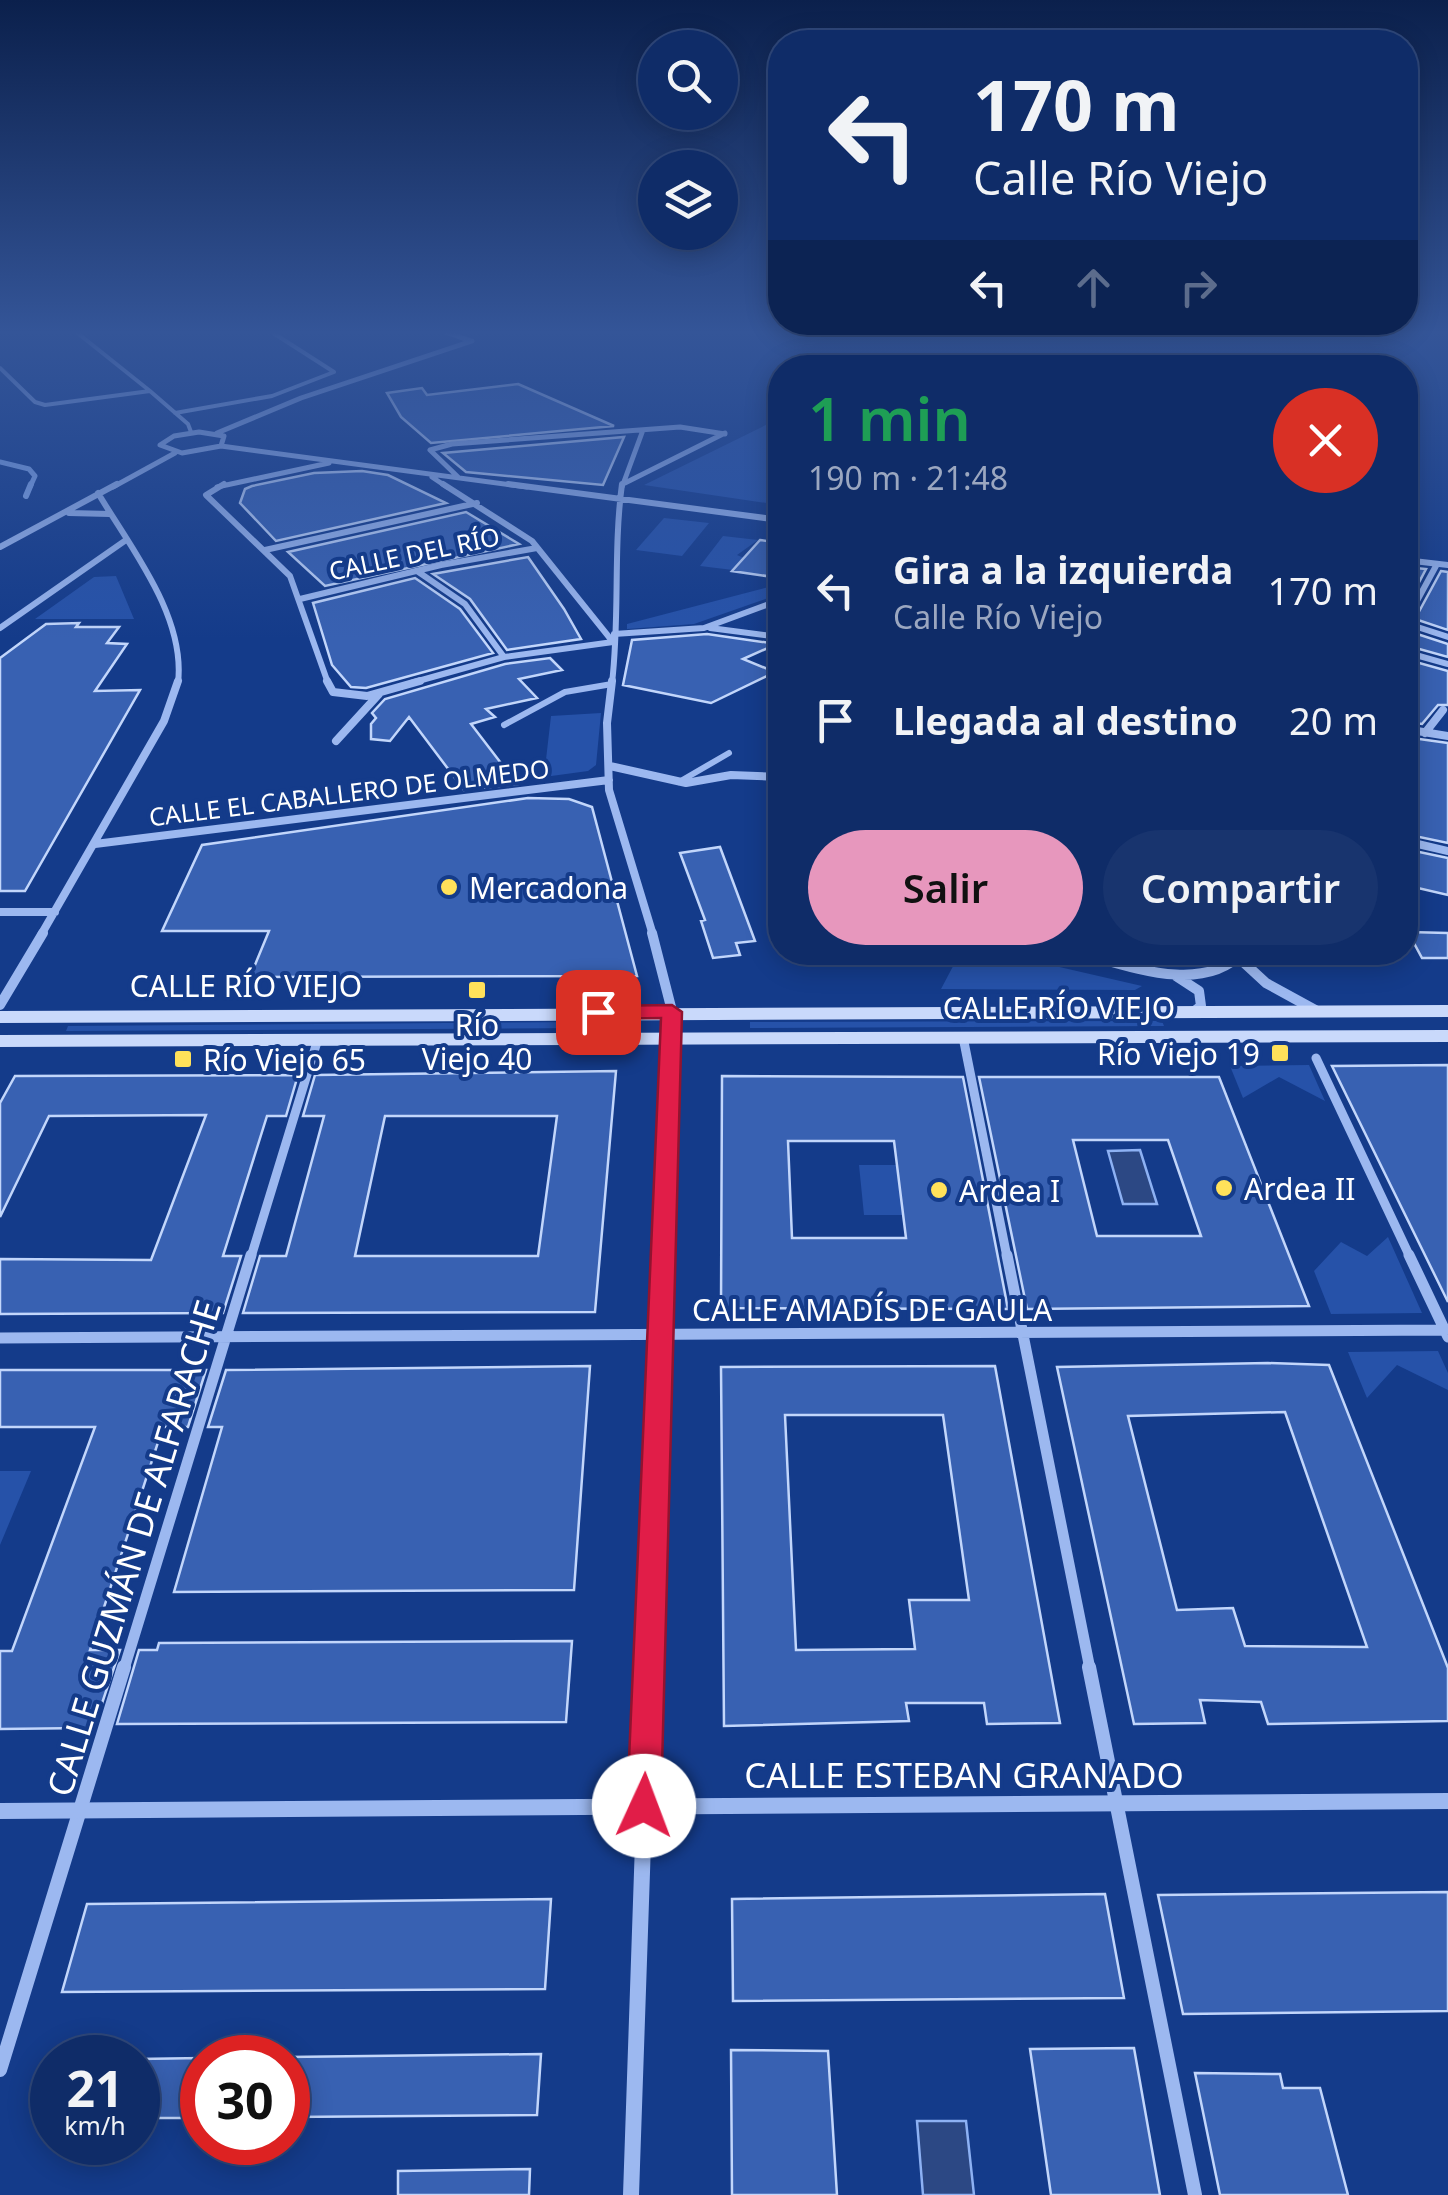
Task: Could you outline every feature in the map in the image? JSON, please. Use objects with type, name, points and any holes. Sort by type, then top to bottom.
[{"type":"main road","name":"CALLE RÍO VIEJO","points":[[0,1017],[1448,1012]]},
{"type":"main road","name":"CALLE RÍO VIEJO","points":[[0,1041],[1448,1036]]},
{"type":"street","points":[[176,453],[162,448],[162,442],[187,433]]},
{"type":"street","points":[[219,433],[226,439],[221,446]]},
{"type":"street","points":[[459,478],[430,450],[452,444],[596,433]]},
{"type":"street","points":[[632,2195],[672,1012],[669,988],[609,780],[607,723],[616,648],[614,545],[620,498],[626,483],[624,473],[641,433]]},
{"type":"street","points":[[626,483],[725,433]]},
{"type":"street","points":[[0,547],[176,453],[221,446],[768,518]]},
{"type":"street","points":[[338,461],[208,489],[208,498],[290,576],[320,672],[333,692],[346,696],[380,693],[423,676],[504,656],[613,638],[704,628],[768,636]]},
{"type":"street","points":[[423,473],[477,503],[537,548],[613,638]]},
{"type":"street","points":[[0,1004],[95,844],[172,703],[179,675],[171,634],[126,540],[98,493]]},
{"type":"street","points":[[264,550],[477,503]]},
{"type":"street","points":[[58,514],[87,510],[110,514]]},
{"type":"street","points":[[0,628],[126,540]]},
{"type":"street","name":"CALLE DEL RÍO","points":[[300,599],[537,548]]},
{"type":"street","points":[[1418,562],[1448,565]]},
{"type":"street","points":[[1418,599],[1437,564]]},
{"type":"street","points":[[417,571],[465,604],[504,656]]},
{"type":"street","points":[[704,628],[768,604]]},
{"type":"street","points":[[1418,627],[1448,637]]},
{"type":"street","points":[[1418,656],[1448,664]]},
{"type":"street","points":[[336,741],[380,693]]},
{"type":"street","points":[[1425,732],[1446,707]]},
{"type":"street","points":[[1418,731],[1448,736]]},
{"type":"street","points":[[610,766],[679,782],[731,775],[768,777]]},
{"type":"street","name":"CALLE EL CABALLERO DE OLMEDO","points":[[95,844],[609,780]]},
{"type":"street","points":[[1418,844],[1448,851]]},
{"type":"street","points":[[0,912],[55,912]]},
{"type":"street","name":"CALLE RÍO VIEJO","points":[[1135,965],[1166,972],[1216,974],[1229,965]]},
{"type":"street","points":[[1251,965],[1277,990],[1320,1012]]},
{"type":"street","name":"CALLE RÍO VIEJO","points":[[1166,972],[1194,984],[1200,991],[1201,1006],[1192,1013]]},
{"type":"street","points":[[963,1038],[1195,2195]]},
{"type":"street","name":"CALLE GUZMÁN DE ALFARACHE","points":[[0,2070],[317,1042]]},
{"type":"street","points":[[1316,1058],[1446,1334]]},
{"type":"street","name":"CALLE AMADÍS DE GAULA","points":[[0,1338],[1446,1334]]},
{"type":"street","name":"CALLE ESTEBAN GRANADO","points":[[0,1811],[1448,1801]]},
{"type":"lane","points":[[504,725],[565,692],[612,684]]},
{"type":"lane","points":[[679,782],[730,753]]},
{"type":"shaded area","points":[[749,433],[768,433],[768,503],[644,485]]},
{"type":"shaded area","points":[[664,518],[709,523],[682,556],[636,550]]},
{"type":"shaded area","points":[[723,536],[758,540],[737,555],[744,558],[733,570],[700,566]]},
{"type":"shaded area","points":[[116,576],[134,619],[35,619],[94,577]]},
{"type":"shaded area","points":[[768,587],[768,598],[694,624],[627,629],[627,624]]},
{"type":"shaded area","points":[[601,713],[596,765],[588,771],[544,777],[551,716]]},
{"type":"shaded area","points":[[954,965],[1051,965],[1142,986],[1135,990],[941,989]]},
{"type":"shaded area","points":[[1162,1021],[1164,1026],[750,1028],[750,1022]]},
{"type":"shaded area","points":[[585,1022],[585,1028],[66,1031],[68,1026]]},
{"type":"shaded area","points":[[1309,1065],[1325,1101],[1279,1077],[1243,1098],[1230,1066]]},
{"type":"shaded area","points":[[1140,1150],[1157,1204],[1123,1204],[1108,1151]]},
{"type":"shaded area","points":[[859,1165],[897,1165],[903,1215],[864,1215]]},
{"type":"shaded area","points":[[1388,1237],[1422,1313],[1331,1314],[1314,1271],[1341,1242],[1367,1256]]},
{"type":"shaded area","points":[[1438,1351],[1448,1373],[1448,1390],[1397,1365],[1367,1398],[1348,1352]]},
{"type":"shaded area","points":[[0,1471],[31,1471],[0,1545]]},
{"type":"shaded area","points":[[917,2121],[966,2121],[974,2195],[923,2195]]},
{"type":"building","points":[[420,433],[534,433],[431,443]]},
{"type":"building","points":[[624,437],[603,485],[466,472],[443,453]]},
{"type":"building","points":[[362,471],[388,475],[446,503],[276,541],[240,503],[245,489],[252,486],[314,473]]},
{"type":"building","points":[[466,512],[519,544],[325,586],[288,552]]},
{"type":"building","points":[[760,540],[768,541],[768,576],[732,571]]},
{"type":"building","points":[[528,557],[581,639],[507,650],[470,599],[433,574]]},
{"type":"building","points":[[1418,568],[1426,569],[1418,584]]},
{"type":"building","points":[[1441,571],[1448,572],[1448,630],[1418,620]]},
{"type":"building","points":[[415,578],[460,609],[493,653],[366,688],[351,687],[332,665],[313,603]]},
{"type":"building","points":[[79,623],[76,627],[119,627],[107,643],[127,644],[95,691],[140,690],[25,891],[0,891],[0,658],[46,624]]},
{"type":"building","points":[[707,634],[768,643],[768,648],[743,659],[768,669],[768,675],[711,703],[623,685],[632,640]]},
{"type":"building","points":[[1418,634],[1448,644],[1448,657],[1418,649]]},
{"type":"building","points":[[550,658],[562,670],[519,679],[537,698],[486,709],[495,717],[471,724],[517,784],[464,790],[409,717],[390,741],[371,739],[371,724],[376,718],[372,713],[385,699],[505,664]]},
{"type":"building","points":[[1418,663],[1448,671],[1448,705],[1438,705],[1422,724],[1418,724]]},
{"type":"building","points":[[1418,739],[1448,743],[1448,843],[1418,837]]},
{"type":"building","name":"Mercadona","points":[[528,798],[569,799],[592,807],[637,976],[250,977],[269,931],[162,931],[202,845]]},
{"type":"building","points":[[720,847],[755,941],[736,943],[740,955],[713,958],[701,921],[705,920],[680,853]]},
{"type":"building","points":[[1418,852],[1448,858],[1448,895],[1418,888]]},
{"type":"building","points":[[1418,932],[1448,933],[1448,958],[1422,958]]},
{"type":"building","points":[[1448,1065],[1448,1302],[1332,1066]]},
{"type":"building","points":[[616,1071],[595,1312],[243,1313],[260,1256],[286,1256],[324,1116],[303,1116],[315,1075]],"holes":[[[385,1116],[557,1116],[538,1256],[355,1256]]]},
{"type":"building","points":[[298,1075],[286,1116],[267,1116],[223,1256],[241,1256],[223,1313],[0,1314],[0,1259],[151,1260],[206,1115],[49,1116],[0,1217],[0,1103],[15,1076]]},
{"type":"building","points":[[722,1076],[963,1077],[1008,1309],[721,1308]],"holes":[[[788,1141],[894,1141],[906,1238],[792,1238]]]},
{"type":"building","points":[[979,1077],[1219,1077],[1309,1306],[1027,1309]],"holes":[[[1073,1140],[1168,1140],[1201,1236],[1097,1236]]]},
{"type":"building","points":[[1329,1365],[1448,1668],[1448,1721],[1268,1724],[1261,1702],[1200,1700],[1205,1723],[1134,1724],[1057,1367]],"holes":[[[1285,1412],[1367,1647],[1245,1646],[1233,1608],[1177,1610],[1128,1416]]]},
{"type":"building","points":[[590,1366],[574,1590],[174,1592],[222,1427],[208,1427],[226,1370]]},
{"type":"building","points":[[995,1366],[1060,1723],[987,1724],[984,1703],[906,1703],[909,1721],[724,1726],[721,1367]],"holes":[[[785,1415],[943,1415],[969,1600],[909,1600],[915,1649],[796,1650]]]},
{"type":"building","points":[[0,1370],[206,1370],[188,1427],[163,1427],[90,1650],[120,1650],[95,1724],[86,1728],[0,1729],[0,1651],[12,1651],[95,1427],[0,1427]]},
{"type":"building","points":[[572,1641],[566,1722],[117,1724],[139,1650],[157,1650],[159,1643]]},
{"type":"building","points":[[1448,1892],[1448,2011],[1183,2014],[1158,1895]]},
{"type":"building","points":[[1105,1894],[1124,1998],[733,2001],[732,1899]]},
{"type":"building","points":[[551,1899],[545,1989],[62,1992],[87,1904]]},
{"type":"building","points":[[1134,2048],[1160,2195],[1051,2195],[1030,2049]]},
{"type":"building","points":[[731,2050],[828,2051],[837,2195],[732,2195]]},
{"type":"building","points":[[541,2054],[537,2115],[310,2117],[310,2057]]},
{"type":"building","points":[[180,2058],[180,2118],[160,2118],[160,2059]]},
{"type":"building","points":[[1195,2073],[1280,2074],[1283,2088],[1320,2088],[1348,2195],[1220,2195]]},
{"type":"building","points":[[530,2169],[529,2195],[398,2195],[398,2171]]},
{"type":"waterway","points":[[0,462],[29,469],[35,476],[30,487]]},
{"type":"waterway","points":[[26,496],[31,484]]},
{"type":"place","name":"Mercadona","points":[[449,887]]},
{"type":"place","name":"Río Viejo 40","points":[[477,990]]},
{"type":"place","name":"Río Viejo 19","points":[[1280,1053]]},
{"type":"place","name":"Río Viejo 65","points":[[183,1059]]},
{"type":"place","name":"Ardea II","points":[[1224,1188]]},
{"type":"place","name":"Ardea I","points":[[939,1190]]},
{"type":"route","points":[[598,1012],[672,1012],[644,1806]]}]
